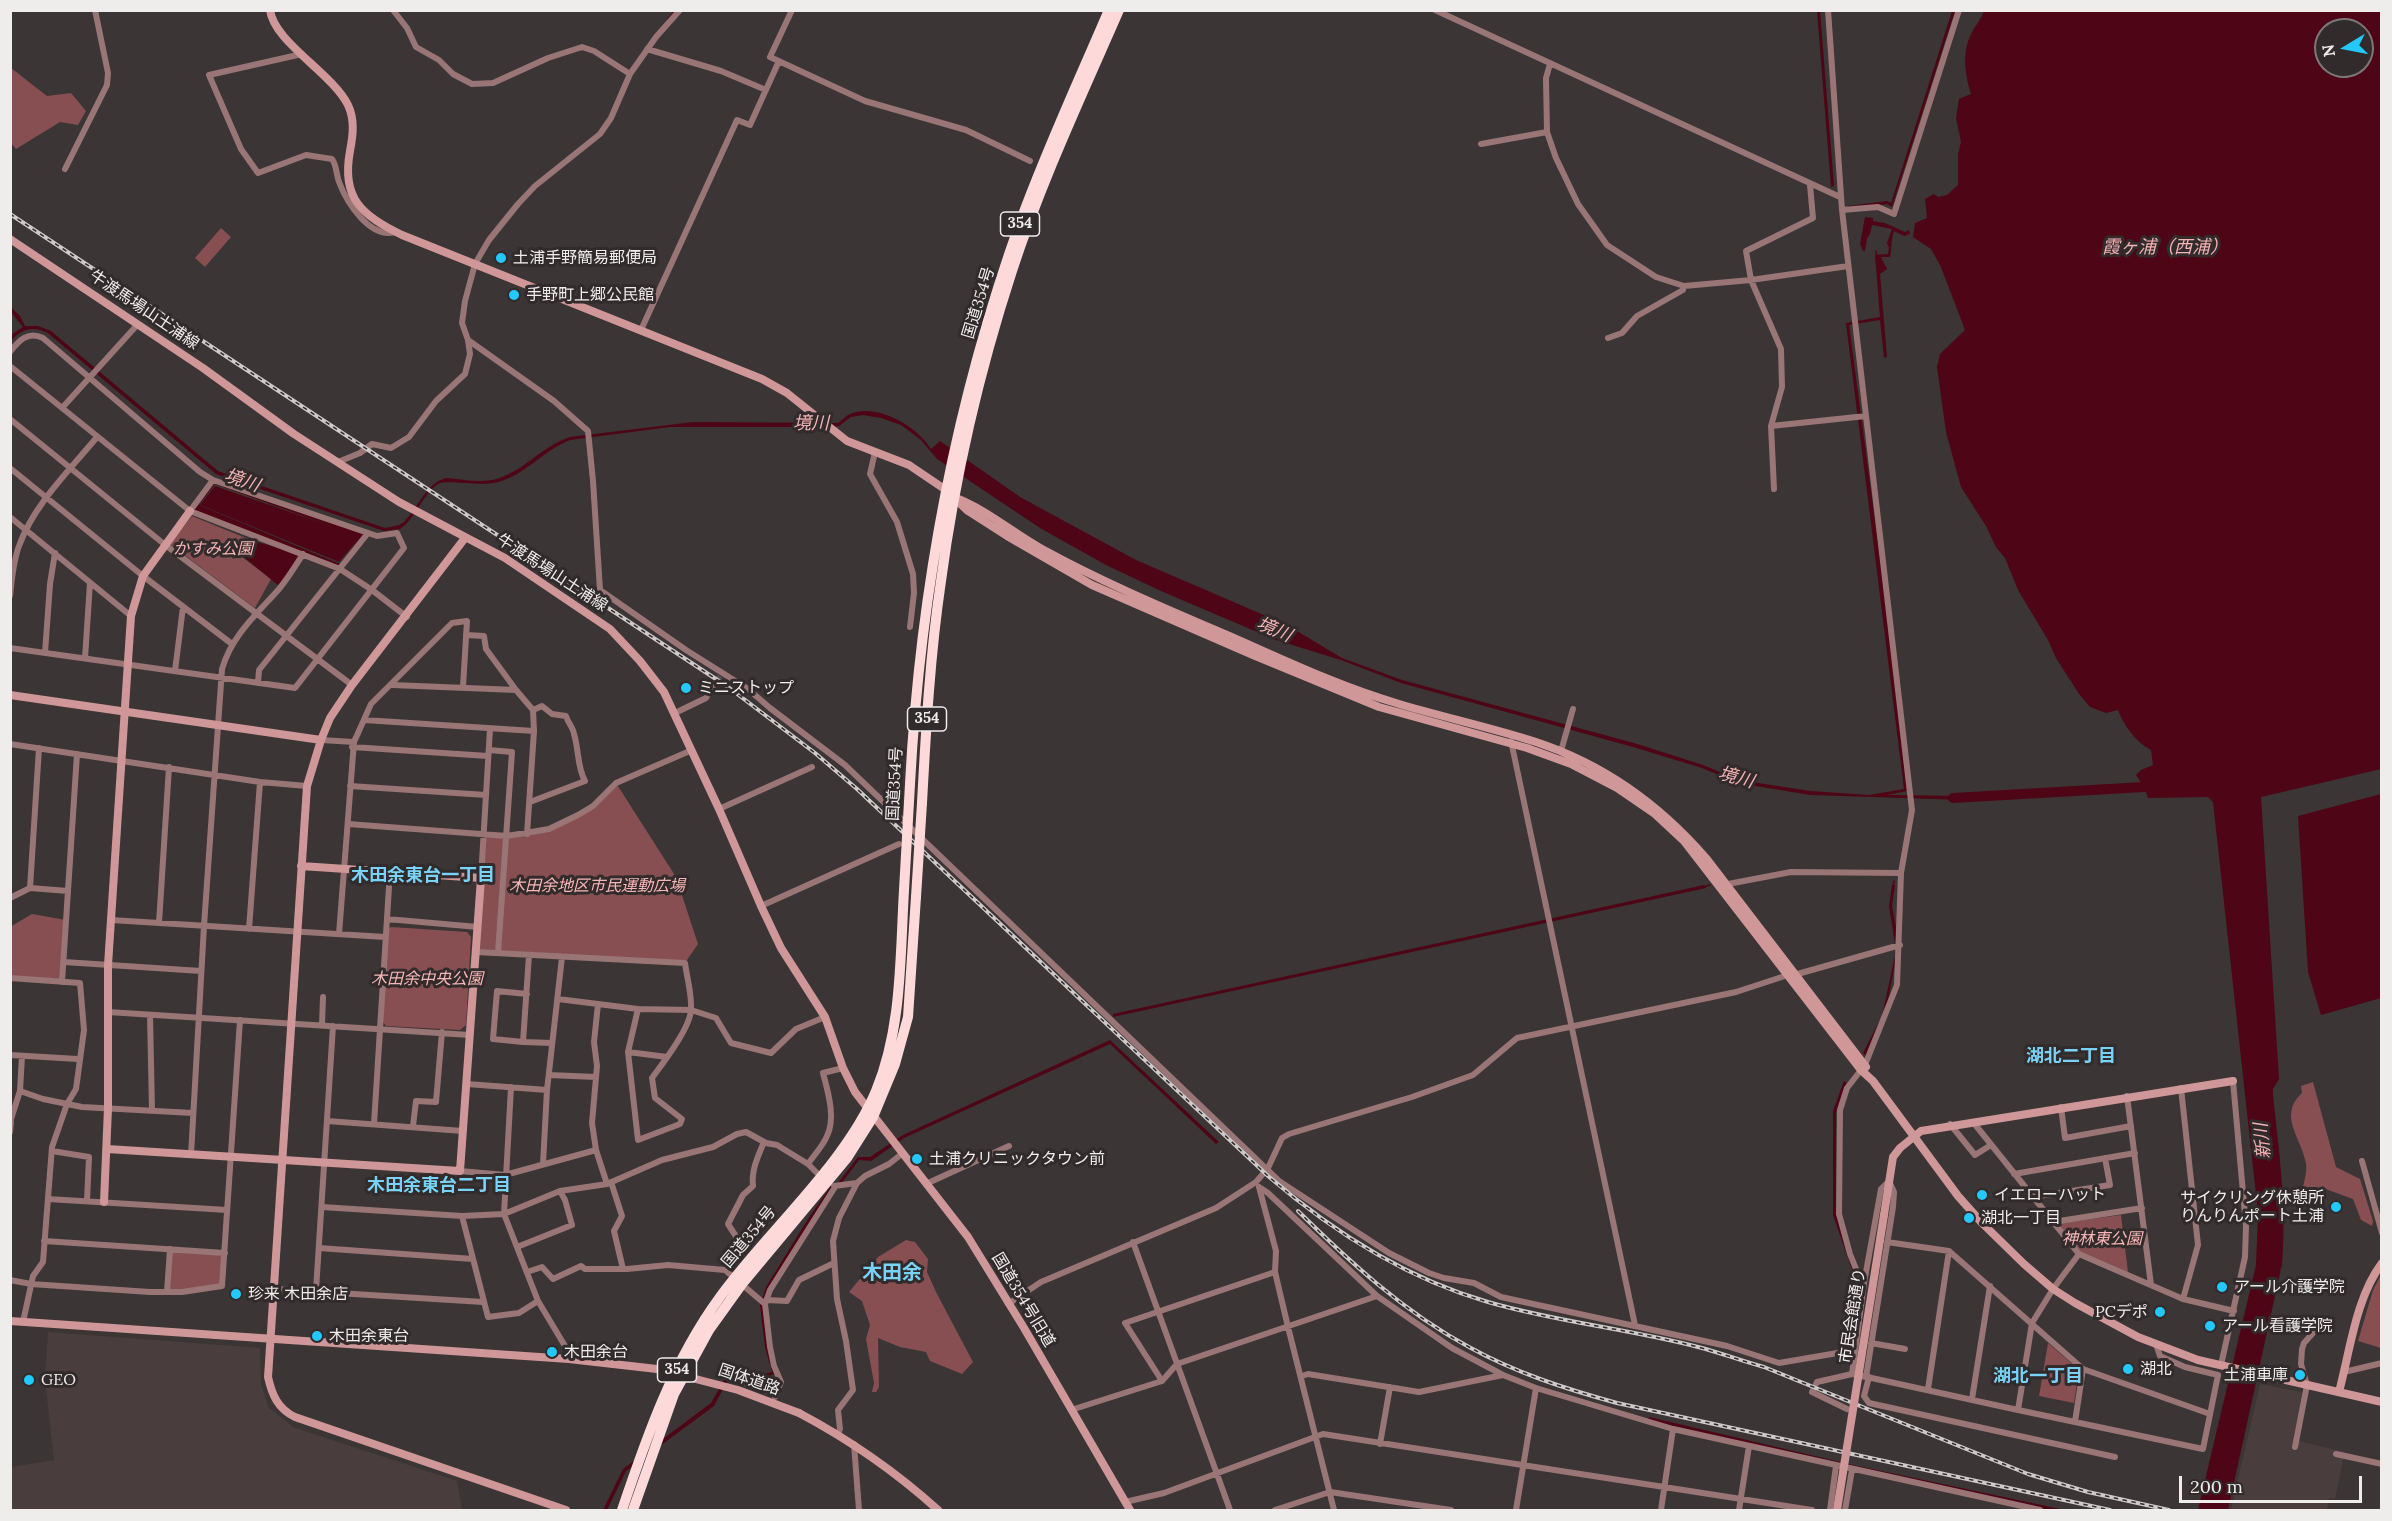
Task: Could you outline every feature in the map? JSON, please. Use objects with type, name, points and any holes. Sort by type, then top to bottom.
[{"type":"highway","name":"国道354号","points":[[870,1113],[895,1026],[914,716],[924,626],[982,343],[1021,220],[1109,10]]},
{"type":"highway","name":"国道354号","points":[[959,450],[1012,271],[1049,171],[1119,10]]},
{"type":"highway","name":"国道354号","points":[[622,1510],[666,1390],[704,1321],[848,1158],[895,1064],[908,1017],[934,635],[950,494]]},
{"type":"highway","name":"国道354号","points":[[633,1510],[663,1422],[678,1386],[738,1280]]},
{"type":"street","points":[[65,169],[107,85],[108,73],[95,10]]},
{"type":"street","points":[[270,10],[275,26],[336,88],[348,106],[352,116],[353,133],[347,176],[354,196],[371,219],[395,232],[762,379],[788,393],[855,445],[903,462],[950,494],[1100,580],[1305,669],[1396,704],[1561,752],[1614,779],[1653,804],[1684,832],[1728,884],[1958,1196],[2001,1242],[2054,1288],[2098,1316],[2156,1344],[2198,1360],[2382,1402]]},
{"type":"street","points":[[393,10],[407,28],[416,47],[439,60],[453,74],[472,84],[493,83],[548,58],[582,47],[594,51],[630,74]]},
{"type":"street","points":[[338,462],[360,453],[372,444],[391,448],[409,437],[436,401],[465,374],[470,354],[462,323],[465,301],[475,264],[489,240],[518,204],[552,171],[600,134],[611,118],[630,74],[647,49],[680,10]]},
{"type":"street","points":[[792,10],[770,57],[865,101],[966,130],[1030,161]]},
{"type":"street","points":[[1435,10],[1840,197]]},
{"type":"street","points":[[1828,10],[1840,197],[1910,776],[1912,810],[1901,873],[1898,985],[1863,1067],[1847,1088],[1840,1110],[1839,1214],[1850,1254],[1860,1279],[1864,1283]]},
{"type":"street","points":[[1842,210],[1878,207],[1894,214],[1959,10]]},
{"type":"street","points":[[647,49],[721,71],[766,90]]},
{"type":"street","points":[[303,54],[209,75],[241,149],[258,173],[306,155],[332,159],[339,182],[366,224],[376,231],[388,234],[395,232]]},
{"type":"street","points":[[641,330],[737,120],[750,125],[779,61]]},
{"type":"street","points":[[1550,64],[1546,78],[1547,132],[1556,158],[1578,204],[1607,245],[1656,277],[1684,286],[1751,280],[1848,266]]},
{"type":"street","points":[[1481,144],[1547,132]]},
{"type":"street","points":[[1774,489],[1771,426],[1782,387],[1781,349],[1751,280],[1746,251],[1813,218],[1810,185]]},
{"type":"street","name":"牛渡馬場山土浦線","points":[[10,239],[138,324],[294,434],[399,502],[532,575],[610,629],[652,674],[675,713],[720,808],[781,948],[825,1017],[843,1068],[870,1113]]},
{"type":"street","points":[[1608,338],[1622,333],[1637,315],[1683,290],[1684,286]]},
{"type":"street","points":[[62,408],[138,324]]},
{"type":"street","points":[[10,352],[22,338],[38,336],[49,342],[200,472],[213,480],[368,533],[383,536],[397,533],[405,548],[295,688],[10,648]]},
{"type":"street","points":[[468,340],[554,401],[588,431],[600,590],[722,674],[845,765],[1279,1181],[1352,1231],[1389,1253],[1429,1273],[1474,1283],[1501,1296],[1727,1346],[1779,1363],[1855,1350]]},
{"type":"street","points":[[10,366],[190,511],[340,569],[407,616]]},
{"type":"street","points":[[1771,426],[1866,416]]},
{"type":"street","points":[[10,418],[164,544],[352,685]]},
{"type":"street","points":[[10,596],[12,568],[25,530],[47,498],[97,436]]},
{"type":"street","points":[[874,452],[870,474],[897,522],[913,574],[914,593],[910,627]]},
{"type":"street","points":[[10,468],[143,576],[232,644]]},
{"type":"street","points":[[104,1202],[108,1108],[108,965],[132,616],[143,576],[164,544],[213,480]]},
{"type":"street","points":[[10,518],[132,616]]},
{"type":"street","points":[[258,683],[259,670],[368,533]]},
{"type":"street","points":[[465,538],[352,685],[330,718],[307,786],[268,1377],[275,1399],[288,1414],[566,1510]]},
{"type":"street","points":[[45,653],[50,584],[55,554]]},
{"type":"street","points":[[191,1155],[220,678],[232,644],[256,612],[281,587],[303,554]]},
{"type":"street","points":[[85,658],[90,583]]},
{"type":"street","points":[[176,671],[183,607]]},
{"type":"street","points":[[339,934],[353,745],[371,704],[452,623],[467,621],[463,687]]},
{"type":"street","points":[[466,635],[484,636],[486,649],[533,710],[534,731],[527,834]]},
{"type":"street","points":[[392,685],[516,690]]},
{"type":"street","points":[[675,713],[705,698],[714,687]]},
{"type":"street","points":[[10,695],[353,745],[489,753],[512,752],[498,953]]},
{"type":"street","points":[[530,802],[585,781],[579,770],[580,759],[573,730],[566,716],[552,714],[542,706],[533,710]]},
{"type":"street","points":[[1561,752],[1573,710]]},
{"type":"street","points":[[364,720],[534,731]]},
{"type":"street","points":[[460,1171],[490,729]]},
{"type":"street","points":[[1510,739],[1571,764],[1617,788],[1655,814],[1684,841],[1793,974]]},
{"type":"street","points":[[1510,739],[1635,1325]]},
{"type":"street","points":[[10,744],[214,773],[260,782],[307,786]]},
{"type":"street","points":[[30,888],[39,748]]},
{"type":"street","points":[[348,824],[507,836],[527,834],[549,829],[578,816],[616,783],[692,750]]},
{"type":"street","points":[[62,982],[77,754]]},
{"type":"street","points":[[159,923],[169,767]]},
{"type":"street","points":[[720,808],[812,767]]},
{"type":"street","points":[[249,929],[260,782]]},
{"type":"street","points":[[350,786],[486,795]]},
{"type":"street","points":[[761,906],[899,844]]},
{"type":"street","points":[[301,866],[481,878]]},
{"type":"street","points":[[374,1124],[390,872]]},
{"type":"street","points":[[1728,884],[1791,872],[1901,873]]},
{"type":"street","points":[[10,898],[30,888],[68,891]]},
{"type":"street","points":[[387,919],[478,927]]},
{"type":"street","points":[[111,920],[385,937]]},
{"type":"street","points":[[1008,1304],[1041,1282],[1216,1208],[1257,1185],[1284,1136],[1402,1100],[1473,1075],[1517,1038],[1736,992],[1900,945]]},
{"type":"street","points":[[476,952],[685,963],[691,1010],[688,1023],[652,1078],[655,1098],[682,1119],[680,1124],[638,1140],[628,1052],[638,1009]]},
{"type":"street","points":[[524,1042],[529,955]]},
{"type":"street","points":[[543,1164],[547,1090],[562,957]]},
{"type":"street","points":[[64,962],[201,971]]},
{"type":"street","points":[[10,978],[80,983],[84,1030],[78,1059],[76,1089],[67,1104],[52,1151],[42,1262],[33,1276],[23,1322]]},
{"type":"street","points":[[527,994],[497,991],[493,1039],[552,1043]]},
{"type":"street","points":[[322,1025],[323,997]]},
{"type":"street","points":[[558,999],[638,1009],[691,1010],[716,1018],[730,1043],[771,1053],[796,1029],[825,1017]]},
{"type":"street","points":[[598,1004],[594,1042],[596,1077],[592,1123],[596,1150],[622,1216],[614,1231],[623,1269]]},
{"type":"street","points":[[108,1012],[470,1035]]},
{"type":"street","points":[[150,1015],[152,1110]]},
{"type":"street","points":[[10,1280],[31,1284],[166,1292],[222,1286],[240,1020]]},
{"type":"street","points":[[316,1290],[333,1026]]},
{"type":"street","points":[[413,1126],[416,1101],[436,1102],[442,1032]]},
{"type":"street","points":[[628,1052],[667,1057]]},
{"type":"street","points":[[10,1055],[78,1059]]},
{"type":"street","points":[[10,1132],[20,1091],[22,1056]]},
{"type":"street","points":[[808,1164],[828,1135],[830,1125],[830,1100],[823,1073],[843,1068]]},
{"type":"street","points":[[549,1075],[596,1077]]},
{"type":"street","points":[[1914,1136],[1926,1129],[1950,1124],[2233,1081],[2246,1226],[2245,1257],[2224,1366]]},
{"type":"street","points":[[467,1084],[547,1090]]},
{"type":"street","points":[[511,1087],[504,1214],[538,1301],[568,1351],[569,1359]]},
{"type":"street","points":[[2181,1088],[2198,1245],[2183,1299]]},
{"type":"street","points":[[20,1091],[67,1104],[193,1113]]},
{"type":"street","points":[[2127,1096],[2151,1285]]},
{"type":"street","points":[[2061,1107],[2065,1138],[2132,1126]]},
{"type":"street","name":"国道354号旧道","points":[[870,1113],[928,1183],[968,1237],[1130,1510]]},
{"type":"street","points":[[327,1121],[463,1131]]},
{"type":"street","points":[[1972,1121],[2079,1254],[2183,1299],[2234,1311]]},
{"type":"street","points":[[1950,1124],[1975,1155],[1991,1145]]},
{"type":"street","points":[[322,1207],[462,1216],[504,1214],[560,1191],[609,1183],[662,1160],[713,1147],[737,1134],[746,1132],[764,1142],[777,1145],[808,1164],[828,1182],[856,1183]]},
{"type":"street","name":"市民会館通り","points":[[1837,1510],[1893,1157],[1899,1148],[1914,1136]]},
{"type":"street","points":[[724,1270],[732,1262],[739,1246],[739,1241],[728,1224],[743,1195],[753,1186],[754,1168],[764,1142]]},
{"type":"street","points":[[928,1183],[1009,1146]]},
{"type":"street","points":[[107,1149],[505,1174],[596,1150]]},
{"type":"street","points":[[52,1151],[89,1156],[87,1201]]},
{"type":"street","points":[[838,1434],[840,1429],[838,1410],[853,1390],[837,1299],[832,1248],[834,1233],[856,1183],[903,1153]]},
{"type":"street","points":[[2014,1174],[2135,1153]]},
{"type":"street","points":[[2033,1197],[2110,1185],[2105,1158]]},
{"type":"street","points":[[2362,1161],[2382,1233]]},
{"type":"street","points":[[1852,1374],[1864,1283],[1881,1189],[1889,1181],[1894,1191],[1864,1396],[1869,1403],[2115,1457]]},
{"type":"street","points":[[776,1397],[782,1383],[774,1366],[766,1302],[770,1290],[828,1182]]},
{"type":"street","points":[[1257,1185],[1276,1251],[1275,1272],[1334,1510]]},
{"type":"street","points":[[1257,1185],[1377,1296],[1452,1348],[1503,1375],[1536,1388],[1673,1429],[2040,1510]]},
{"type":"street","points":[[517,1247],[572,1225],[560,1191]]},
{"type":"street","points":[[48,1199],[227,1210]]},
{"type":"street","points":[[2054,1222],[2142,1208]]},
{"type":"street","points":[[462,1216],[488,1317],[519,1313],[538,1301]]},
{"type":"street","points":[[44,1241],[225,1253]]},
{"type":"street","points":[[1134,1242],[1230,1510]]},
{"type":"street","points":[[1887,1242],[1949,1251],[2083,1369],[2210,1414]]},
{"type":"street","points":[[320,1248],[473,1259]]},
{"type":"street","points":[[166,1292],[170,1250]]},
{"type":"street","points":[[1928,1389],[1949,1251]]},
{"type":"street","points":[[2018,1410],[2032,1323],[2079,1254]]},
{"type":"street","points":[[527,1272],[542,1267],[553,1280],[581,1266],[585,1269],[623,1269],[668,1265],[724,1270],[766,1302],[787,1301],[799,1280],[834,1263]]},
{"type":"street","points":[[2339,1392],[2362,1301],[2378,1264]]},
{"type":"street","points":[[1162,1381],[1125,1323],[1275,1272]]},
{"type":"street","points":[[1972,1399],[1990,1287]]},
{"type":"street","points":[[273,1289],[483,1302]]},
{"type":"street","points":[[1071,1410],[1162,1381],[1177,1364],[1377,1296]]},
{"type":"street","name":"国体道路","points":[[10,1321],[569,1359],[657,1369],[738,1390],[799,1413],[854,1444],[891,1470],[938,1510]]},
{"type":"street","points":[[2295,1447],[2307,1385],[2301,1364],[2302,1349],[2304,1343],[2320,1325]]},
{"type":"street","points":[[1871,1343],[1905,1349]]},
{"type":"street","points":[[1847,1409],[1812,1392],[1815,1387],[1852,1374],[2203,1449],[2218,1375],[2170,1362],[2160,1356],[2156,1344]]},
{"type":"street","points":[[2344,1372],[2382,1363]]},
{"type":"street","points":[[2075,1422],[2083,1369]]},
{"type":"street","points":[[1302,1376],[1308,1374],[1419,1392],[1503,1375]]},
{"type":"street","points":[[1380,1444],[1390,1388]]},
{"type":"street","points":[[1516,1510],[1536,1388]]},
{"type":"street","points":[[1660,1510],[1673,1429]]},
{"type":"street","points":[[1125,1502],[1164,1493],[1316,1436],[1328,1434],[1380,1444],[1812,1510]]},
{"type":"street","points":[[854,1444],[859,1510]]},
{"type":"street","points":[[1739,1510],[1749,1446]]},
{"type":"street","points":[[2336,1454],[2382,1464]]},
{"type":"street","points":[[1830,1510],[1836,1466]]},
{"type":"street","points":[[1845,1510],[1852,1470]]},
{"type":"street","points":[[1275,1510],[1330,1492],[1452,1510]]},
{"type":"shaded area","points":[[48,1332],[260,1348],[261,1384],[269,1408],[293,1427],[457,1481],[462,1510],[11,1510],[11,1467],[54,1460],[45,1379]]},
{"type":"shaded area","points":[[2260,1384],[2307,1393],[2298,1441],[2345,1452],[2335,1499],[2329,1498],[2327,1510],[2231,1510]]},
{"type":"green space","points":[[11,68],[47,96],[71,93],[86,111],[78,125],[60,122],[16,149],[11,143]]},
{"type":"green space","points":[[221,228],[231,237],[205,267],[195,258]]},
{"type":"green space","name":"かすみ公園","points":[[192,516],[248,539],[238,554],[271,579],[255,608],[170,544]]},
{"type":"green space","name":"木田余地区市民運動広場","points":[[616,783],[676,877],[698,944],[685,963],[476,952],[484,834],[527,834],[578,815]]},
{"type":"green space","points":[[32,914],[66,920],[62,982],[11,978],[10,927]]},
{"type":"green space","name":"木田余中央公園","points":[[391,927],[467,932],[471,937],[466,1025],[460,1030],[386,1026],[383,1022],[388,929]]},
{"type":"green space","points":[[2313,1082],[2336,1167],[2360,1179],[2373,1221],[2372,1226],[2361,1220],[2353,1199],[2320,1187],[2314,1204],[2303,1197],[2306,1164],[2291,1119],[2295,1102],[2302,1093],[2301,1086]]},
{"type":"green space","name":"神林東公園","points":[[2121,1215],[2128,1272],[2081,1252],[2061,1227],[2062,1223]]},
{"type":"green space","points":[[906,1240],[915,1242],[928,1259],[927,1272],[973,1362],[962,1374],[930,1361],[926,1352],[900,1347],[878,1338],[879,1387],[876,1392],[872,1392],[874,1383],[866,1339],[870,1325],[862,1301],[849,1292],[878,1257]]},
{"type":"green space","points":[[170,1249],[225,1253],[222,1286],[167,1292]]},
{"type":"green space","points":[[2381,1275],[2381,1348],[2358,1341],[2373,1290]]},
{"type":"green space","points":[[2048,1343],[2079,1370],[2074,1403],[2039,1396]]},
{"type":"green space","points":[[729,1378],[774,1389],[772,1396],[728,1380]]},
{"type":"water","points":[[1817,11],[1820,11],[1834,186],[1831,187]]},
{"type":"water","points":[[1952,11],[1955,11],[1892,207],[1887,204],[1848,209],[1848,206],[1887,201],[1891,203]]},
{"type":"water","name":"霞ヶ浦（西浦）","points":[[1984,11],[2381,11],[2381,769],[2261,797],[2279,1079],[2273,1089],[2273,1095],[2284,1222],[2282,1264],[2228,1510],[2198,1510],[2256,1265],[2258,1213],[2213,802],[2208,797],[2148,798],[2136,775],[2153,765],[2151,750],[2131,733],[2118,710],[2106,713],[2090,707],[2079,694],[2018,590],[2005,558],[1996,547],[1986,526],[1961,487],[1946,432],[1937,367],[1940,354],[1965,330],[1941,267],[1931,249],[1913,237],[1915,223],[1927,218],[1925,199],[1934,194],[1938,197],[1947,195],[1958,185],[1958,154],[1961,142],[1956,118],[1959,99],[1971,94],[1965,58],[1970,36]]},
{"type":"water","points":[[1865,217],[1873,218],[1873,221],[1885,223],[1905,232],[1909,230],[1910,234],[1904,236],[1894,231],[1890,257],[1881,257],[1887,269],[1880,274],[1887,357],[1884,358],[1880,320],[1849,325],[1894,664],[1907,791],[1887,795],[1965,796],[1965,800],[1810,795],[1738,783],[1702,768],[1633,747],[1401,683],[1341,660],[1276,640],[1106,565],[1040,528],[937,459],[921,440],[901,425],[881,418],[863,415],[851,417],[839,426],[670,427],[570,440],[508,479],[483,484],[448,482],[438,484],[430,491],[406,524],[400,529],[384,531],[216,474],[49,334],[33,329],[23,331],[11,341],[11,335],[23,327],[11,312],[11,307],[20,316],[25,326],[38,326],[51,331],[218,471],[385,528],[404,522],[428,490],[439,481],[446,478],[486,481],[503,477],[570,437],[693,422],[838,423],[850,414],[872,411],[907,425],[931,449],[940,441],[1020,497],[1136,560],[1287,625],[1342,658],[1402,680],[1634,743],[1703,765],[1739,780],[1810,791],[1869,795],[1904,789],[1846,323],[1880,317],[1875,255],[1888,254],[1887,243],[1892,229],[1872,225],[1865,251],[1863,251],[1860,244]]},
{"type":"water","points":[[214,482],[366,533],[340,567],[192,510]],"holes":[[[215,484],[333,527],[215,486],[200,505],[339,562],[360,537],[340,564],[199,505]]]},
{"type":"water","points":[[249,540],[302,554],[279,586],[239,553]]},
{"type":"water","points":[[2381,794],[2381,998],[2321,1015],[2308,972],[2298,816]]},
{"type":"water","points":[[1704,885],[1706,888],[1113,1017],[1113,1014]]},
{"type":"water","points":[[1892,885],[1895,885],[1892,906],[1899,943],[1885,1016],[1866,1056],[1863,1053],[1882,1016],[1896,951],[1889,906]]},
{"type":"water","points":[[1110,1040],[1219,1142],[1216,1144],[1110,1044],[904,1138],[871,1161],[859,1160],[840,1185],[836,1185],[765,1301],[775,1374],[748,1382],[729,1378],[714,1406],[626,1471],[607,1510],[603,1510],[623,1469],[711,1403],[727,1375],[748,1378],[772,1372],[765,1347],[760,1305],[766,1287],[833,1183],[838,1183],[858,1157],[870,1157],[903,1135]]},
{"type":"water","points":[[1844,1081],[1847,1083],[1836,1112],[1836,1214],[1858,1278],[1856,1281],[1833,1215],[1833,1111]]},
{"type":"water","points":[[1649,1417],[1853,1465],[2065,1510],[2048,1510],[1852,1468],[1648,1420]]},
{"type":"waterway","points":[[668,19],[676,10]]},
{"type":"waterway","points":[[1876,251],[1877,257]]},
{"type":"waterway","name":"境川","points":[[1953,798],[2144,787],[2156,784]]},
{"type":"waterway","points":[[1893,887],[1894,881]]},
{"type":"waterway","points":[[1703,887],[1710,885]]},
{"type":"tunnel","points":[[713,687],[720,676]]},
{"type":"railway","points":[[10,214],[728,687],[815,753],[857,789],[1268,1176],[1318,1216],[1371,1251],[1457,1292],[1540,1315],[1672,1341],[1764,1367],[2028,1474],[2088,1492],[2169,1510]]},
{"type":"railway","points":[[1298,1211],[1358,1267],[1422,1318],[1469,1347],[1542,1380],[1617,1403],[2110,1510]]},
{"type":"place","name":"土浦手野簡易郵便局","points":[[501,258]]},
{"type":"place","name":"手野町上郷公民館","points":[[514,295]]},
{"type":"place","name":"ミニストップ","points":[[686,688]]},
{"type":"place","name":"土浦クリニックタウン前","points":[[917,1159]]},
{"type":"place","name":"イエローハット","points":[[1982,1195]]},
{"type":"place","name":"サイクリング休憩所 りんりんポート土浦","points":[[2336,1207]]},
{"type":"place","name":"湖北一丁目","points":[[1969,1218]]},
{"type":"place","name":"アール介護学院","points":[[2222,1287]]},
{"type":"place","name":"珍来 木田余店","points":[[236,1294]]},
{"type":"place","name":"PCデポ","points":[[2160,1312]]},
{"type":"place","name":"アール看護学院","points":[[2210,1326]]},
{"type":"place","name":"木田余東台","points":[[317,1336]]},
{"type":"place","name":"木田余台","points":[[552,1352]]},
{"type":"place","name":"湖北","points":[[2128,1369]]},
{"type":"place","name":"土浦車庫","points":[[2300,1375]]},
{"type":"place","name":"GEO","points":[[29,1380]]},
{"type":"district","name":"木田余東台一丁目","points":[[423,876]]},
{"type":"district","name":"湖北二丁目","points":[[2071,1057]]},
{"type":"district","name":"木田余東台二丁目","points":[[439,1186]]},
{"type":"district","name":"木田余","points":[[892,1273]]},
{"type":"district","name":"湖北一丁目","points":[[2038,1377]]},
{"type":"water label","name":"新川","points":[[2263,1141]]}]
